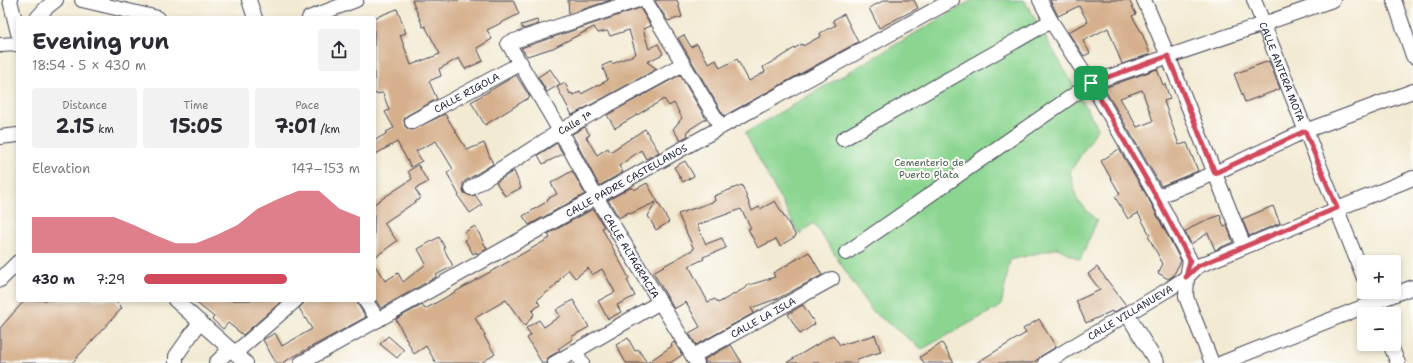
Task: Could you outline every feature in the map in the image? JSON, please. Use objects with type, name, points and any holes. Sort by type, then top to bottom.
[{"type":"street","points":[[10,0],[16,25]]},
{"type":"street","points":[[39,16],[56,0]]},
{"type":"street","points":[[82,0],[150,16]]},
{"type":"street","points":[[249,0],[254,16]]},
{"type":"street","points":[[314,16],[356,0]]},
{"type":"street","name":"CALLE ALTAGRACIA","points":[[638,0],[508,43],[521,62],[560,130],[596,197],[695,359]]},
{"type":"street","points":[[645,0],[721,127]]},
{"type":"street","name":"CALLE PADRE CASTELLANOS","points":[[301,363],[721,127],[952,0]]},
{"type":"street","points":[[1040,0],[1051,21],[1091,83],[1157,198],[1190,260],[1186,277],[1186,298],[1212,363]]},
{"type":"street","points":[[1144,0],[1244,246]]},
{"type":"street","name":"CALLE ANTERA MOTA","points":[[1254,0],[1357,260]]},
{"type":"street","points":[[846,253],[1091,83],[1333,0]]},
{"type":"street","points":[[1394,0],[1413,56]]},
{"type":"street","points":[[843,139],[1051,21]]},
{"type":"street","points":[[0,45],[16,44]]},
{"type":"street","name":"CALLE RIGOLA","points":[[412,122],[521,62]]},
{"type":"street","name":"Calle 1ª","points":[[471,188],[560,130],[683,64]]},
{"type":"street","points":[[1157,198],[1305,131],[1413,91]]},
{"type":"street","points":[[0,137],[16,135]]},
{"type":"street","name":"CALLE VILLANUEVA","points":[[1045,363],[1169,289],[1198,266],[1413,178]]},
{"type":"street","points":[[0,280],[16,264]]},
{"type":"street","name":"CALLE LA ISLA","points":[[695,359],[832,279]]},
{"type":"street","points":[[1222,363],[1413,287]]},
{"type":"street","points":[[177,302],[246,363]]},
{"type":"street","points":[[216,363],[293,302]]},
{"type":"street","points":[[366,302],[378,320]]},
{"type":"street","points":[[555,363],[578,357],[660,302]]},
{"type":"street","points":[[1127,314],[1157,363]]},
{"type":"street","points":[[176,363],[176,356],[200,322]]},
{"type":"street","points":[[1393,351],[1398,363]]},
{"type":"green space","name":"Cementerio de Puerto Plata","points":[[972,0],[1024,0],[1098,128],[1070,172],[1077,200],[1097,221],[1080,260],[1058,248],[1010,260],[1001,306],[922,349],[871,310],[814,223],[799,234],[745,133]]},
{"type":"building","points":[[412,0],[513,0],[519,14],[487,30],[492,39],[477,48],[483,61],[465,69],[459,58],[439,69],[441,76],[429,81],[437,99],[405,117],[404,121],[405,126],[412,130],[445,114],[467,150],[484,143],[493,164],[465,181],[463,184],[464,193],[471,196],[475,195],[482,205],[470,213],[458,196],[459,195],[447,173],[453,169],[436,141],[416,151],[422,161],[411,167],[397,142],[376,154],[376,140],[394,128],[385,112],[389,110],[383,93],[376,94],[376,17],[397,9],[406,33],[400,35],[411,65],[440,54],[425,26],[423,27]]},
{"type":"building","points":[[568,0],[611,0],[569,14]]},
{"type":"building","points":[[677,0],[682,17],[668,21],[655,1]]},
{"type":"building","points":[[885,0],[914,0],[918,8],[879,28],[869,8]]},
{"type":"building","points":[[1050,0],[1129,0],[1136,14],[1132,16],[1142,33],[1150,54],[1122,64],[1108,28],[1083,41],[1090,53],[1084,56],[1068,32],[1088,22],[1079,6],[1058,16]]},
{"type":"building","points":[[640,8],[651,26],[643,29],[649,49],[658,44],[663,54],[647,62],[657,69],[572,115],[557,87],[565,83],[570,94],[572,93],[573,95],[580,92],[581,94],[608,80],[602,66],[611,62],[612,64],[636,54],[629,30],[610,36],[607,31],[598,33],[594,27],[553,48],[527,56],[521,48]]},
{"type":"building","points":[[844,14],[858,42],[724,116],[678,38],[684,35],[691,47],[697,44],[709,64],[716,60],[720,68],[737,59],[749,81],[765,72],[763,67],[802,44],[803,46],[821,36],[820,33],[836,25],[833,20]]},
{"type":"building","points":[[537,20],[539,24],[523,29],[521,25]]},
{"type":"building","points":[[1269,61],[1280,89],[1245,102],[1234,74]]},
{"type":"building","points":[[550,69],[560,84],[547,92],[538,77]]},
{"type":"building","points":[[1157,69],[1163,85],[1165,84],[1170,99],[1164,101],[1179,145],[1187,143],[1198,171],[1161,186],[1104,88]],"holes":[[[1142,90],[1153,121],[1137,127],[1120,98]]]},
{"type":"building","points":[[516,75],[530,97],[485,125],[471,102]]},
{"type":"building","points":[[680,75],[706,119],[687,131],[688,136],[680,140],[673,129],[682,118],[674,103],[669,106],[664,99],[615,128],[607,115]]},
{"type":"building","points":[[585,127],[590,135],[586,137],[597,155],[608,148],[610,152],[645,129],[659,152],[646,159],[641,150],[619,166],[623,172],[599,186],[572,134]]},
{"type":"building","points":[[557,143],[563,154],[543,164],[538,155]]},
{"type":"building","points":[[1119,149],[1148,198],[1181,261],[1173,276],[1168,279],[1158,273],[1163,264],[1138,213],[1128,219],[1115,197],[1120,194],[1101,161]]},
{"type":"building","points":[[685,161],[694,176],[683,182],[674,167]]},
{"type":"building","points":[[418,165],[428,182],[415,189],[421,198],[384,223],[397,241],[376,257],[376,203],[412,179],[408,171]]},
{"type":"building","points":[[514,171],[521,188],[505,196],[496,182]]},
{"type":"building","points":[[572,171],[585,194],[529,225],[523,216],[548,201],[547,199],[557,194],[551,183]]},
{"type":"building","points":[[647,183],[669,222],[656,230],[648,216],[656,202],[630,214],[629,212],[619,218],[608,200],[632,187],[634,190]]},
{"type":"building","points":[[742,185],[752,211],[759,207],[760,209],[775,201],[796,236],[780,246],[776,239],[758,248],[748,229],[751,228],[741,209],[697,225],[706,244],[722,238],[726,248],[703,257],[704,259],[689,266],[708,302],[715,299],[718,303],[747,287],[746,286],[775,277],[773,273],[809,252],[822,275],[779,298],[751,308],[754,313],[696,345],[689,333],[700,327],[686,302],[674,309],[653,272],[694,249],[678,214],[715,201],[714,196]]},
{"type":"building","points":[[1273,206],[1280,223],[1249,236],[1242,219]]},
{"type":"building","points":[[593,209],[604,227],[602,228],[629,278],[627,280],[635,296],[617,305],[621,312],[608,319],[598,301],[615,292],[602,269],[592,275],[588,268],[575,278],[568,269],[554,287],[537,300],[540,305],[532,311],[534,314],[525,326],[506,300],[475,318],[495,354],[481,363],[436,363],[426,346],[414,354],[396,319],[422,305],[425,309],[550,238],[548,234]]},
{"type":"building","points":[[1220,215],[1224,227],[1227,226],[1233,242],[1215,250],[1208,233],[1191,244],[1185,232],[1197,224]]},
{"type":"building","points":[[475,226],[487,249],[477,254],[476,252],[473,254],[465,240],[468,238],[465,232]]},
{"type":"building","points":[[439,237],[453,266],[381,308],[376,301],[376,267],[385,281],[398,273],[403,282],[426,264],[418,249]]},
{"type":"building","points":[[1097,267],[1126,305],[1113,313],[1112,311],[1086,323],[1076,301],[1100,290],[1088,274]]},
{"type":"building","points":[[573,300],[589,327],[571,337],[573,339],[558,349],[560,351],[550,356],[547,359],[547,363],[542,363],[527,338],[531,335],[526,328],[539,320],[544,327],[560,316],[556,310]]},
{"type":"building","points":[[23,302],[116,302],[122,308],[72,363],[0,363],[0,328]]},
{"type":"building","points":[[195,302],[281,302],[243,335],[228,323],[223,329],[212,319],[214,317]]},
{"type":"building","points":[[357,302],[366,317],[282,363],[276,363],[263,340],[275,333],[282,346],[312,329],[299,308],[304,303]]},
{"type":"building","points":[[803,305],[815,324],[800,334],[788,314]]},
{"type":"building","points":[[1039,319],[1056,347],[1032,363],[976,363],[1026,333],[1023,329]]},
{"type":"building","points":[[833,335],[840,345],[875,335],[881,352],[857,359],[858,363],[786,363]]},
{"type":"building","points":[[388,336],[404,350],[397,358],[380,344]]},
{"type":"building","points":[[628,338],[635,351],[638,349],[647,363],[626,363],[616,345]]},
{"type":"building","points":[[674,342],[682,355],[670,363],[647,363],[672,346],[671,344]]},
{"type":"building","points":[[942,343],[954,363],[924,363],[920,357]]},
{"type":"building","points":[[731,345],[742,363],[705,363],[705,359]]},
{"type":"route","points":[[1168,56],[1215,173],[1305,131],[1337,208],[1198,266],[1186,277],[1190,260],[1157,198],[1091,83],[1168,56]]}]
